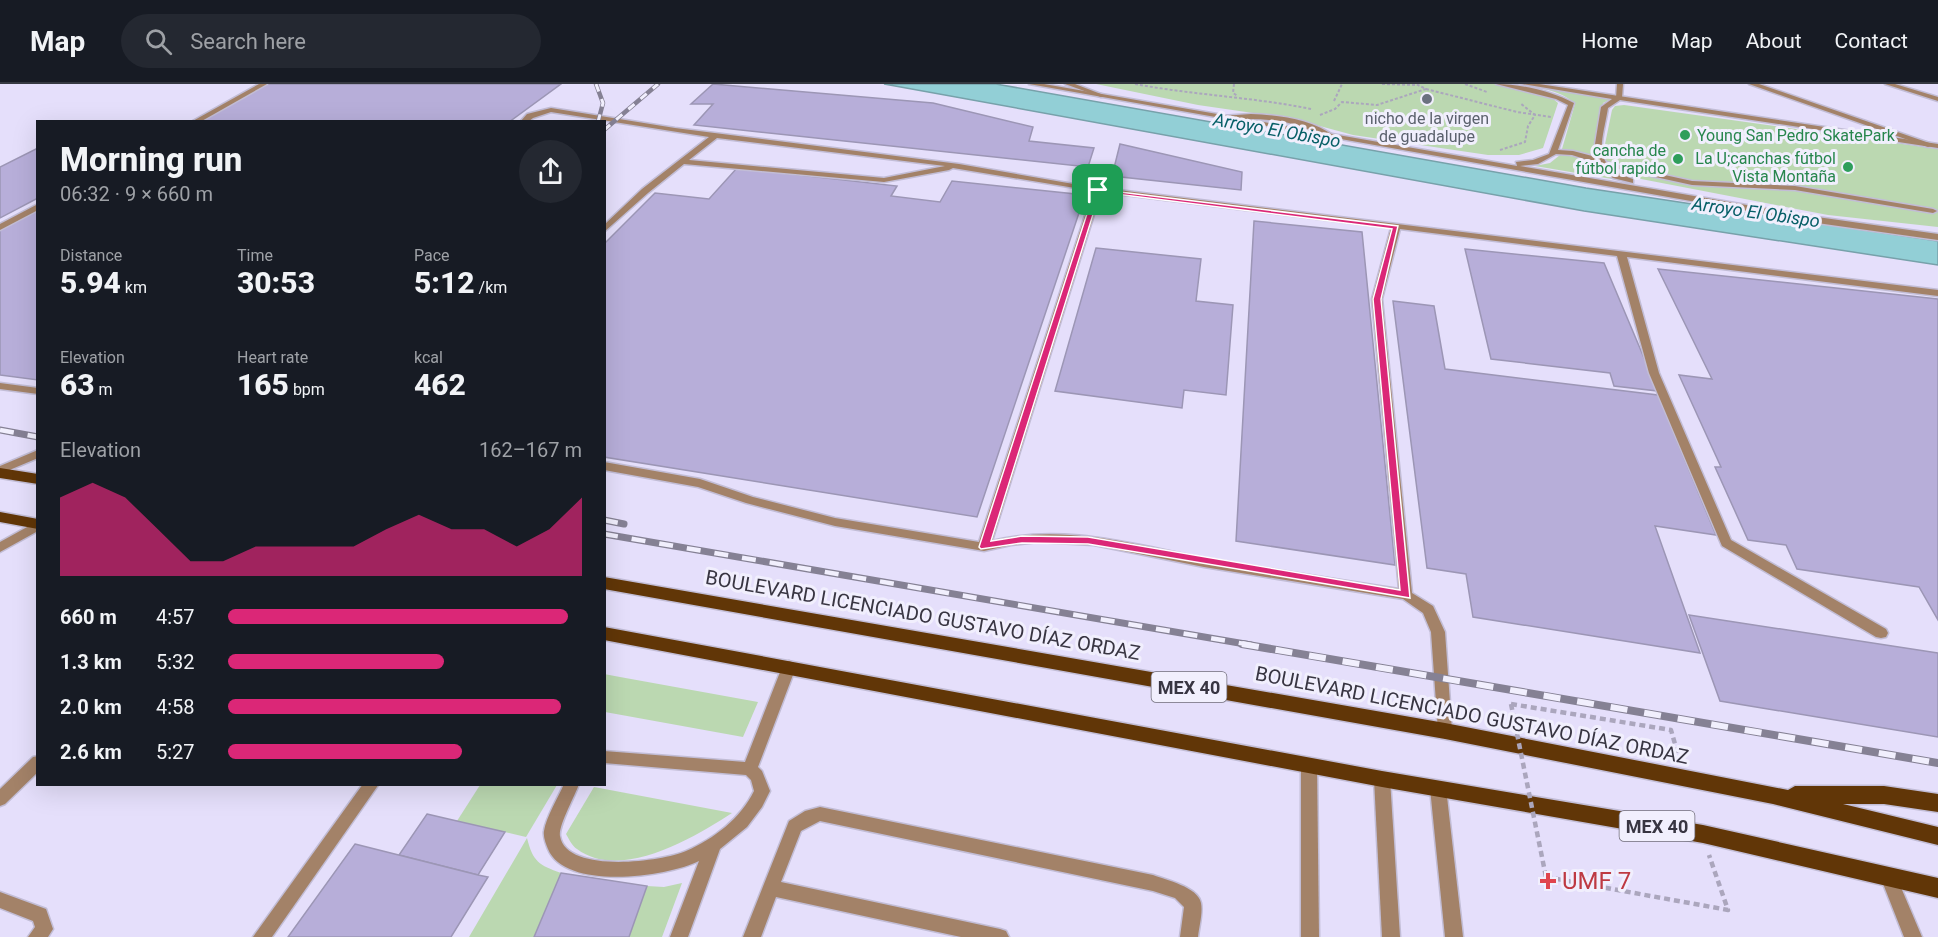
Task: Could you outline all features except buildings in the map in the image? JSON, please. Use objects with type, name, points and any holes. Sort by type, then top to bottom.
[{"type":"main road","points":[[0,471],[36,479]]},
{"type":"main road","points":[[0,517],[36,525]]},
{"type":"main road","name":"BOULEVARD LICENCIADO GUSTAVO DÍAZ ORDAZ","points":[[606,583],[1445,731],[1773,795],[1938,836]]},
{"type":"main road","name":"MEX 40","points":[[606,633],[1382,779],[1702,834],[1935,888]]},
{"type":"main road","points":[[1773,795],[1884,795],[1938,803]]},
{"type":"street","points":[[198,120],[264,84]]},
{"type":"street","points":[[1032,84],[1772,212],[1938,237]]},
{"type":"street","points":[[1068,84],[1103,96]]},
{"type":"street","points":[[1488,164],[1535,162],[1546,159],[1554,152],[1570,102],[1499,84]]},
{"type":"street","points":[[1525,84],[1934,146]]},
{"type":"street","points":[[1620,84],[1620,98]]},
{"type":"street","points":[[1752,84],[1934,146]]},
{"type":"street","points":[[1888,84],[1938,99]]},
{"type":"street","points":[[1599,162],[1605,107],[1620,98]]},
{"type":"street","points":[[525,120],[530,116],[552,110],[716,135],[959,166],[1098,190],[1938,293]]},
{"type":"street","points":[[1222,118],[1258,115],[1291,120],[1330,136]]},
{"type":"street","points":[[606,228],[645,190],[716,135]]},
{"type":"street","points":[[1554,152],[1573,153],[1599,162],[1692,183],[1795,188],[1933,211]]},
{"type":"street","points":[[683,162],[884,180],[959,166]]},
{"type":"street","points":[[1599,162],[1612,174],[1679,195]]},
{"type":"street","points":[[984,547],[1098,190]]},
{"type":"street","points":[[0,227],[36,207]]},
{"type":"street","points":[[1772,212],[1938,230]]},
{"type":"street","points":[[1396,227],[1377,299],[1406,595]]},
{"type":"street","points":[[1621,253],[1654,373],[1724,539],[1735,549],[1881,633]]},
{"type":"street","points":[[0,386],[36,391]]},
{"type":"street","points":[[0,471],[36,454]]},
{"type":"street","points":[[606,466],[690,481],[750,500],[835,522],[984,547],[1001,541],[1088,540],[1406,595],[1428,610],[1438,632],[1445,731]]},
{"type":"street","points":[[0,548],[36,526]]},
{"type":"street","points":[[750,769],[789,667]]},
{"type":"street","points":[[571,786],[551,833],[557,852],[575,864],[601,868],[640,869],[688,858],[729,834],[758,800],[762,791],[760,783],[750,769],[606,757]]},
{"type":"street","points":[[0,799],[36,764]]},
{"type":"street","points":[[1309,765],[1310,937]]},
{"type":"street","points":[[1382,779],[1391,937]]},
{"type":"street","points":[[262,937],[371,786]]},
{"type":"street","points":[[1438,788],[1454,937]]},
{"type":"street","points":[[752,937],[795,826],[811,816],[832,815],[1154,883],[1180,892],[1193,904],[1189,937]]},
{"type":"street","points":[[679,937],[714,843]]},
{"type":"street","points":[[1888,876],[1913,937]]},
{"type":"street","points":[[771,888],[1000,937]]},
{"type":"street","points":[[0,900],[40,915],[44,929],[37,937]]},
{"type":"path","points":[[1135,84],[1186,94],[1214,94],[1299,105],[1329,119]]},
{"type":"path","points":[[1234,84],[1233,93],[1258,115]]},
{"type":"path","points":[[1334,100],[1342,84]]},
{"type":"path","points":[[1382,84],[1417,84],[1426,89],[1535,115],[1566,120]]},
{"type":"path","points":[[1465,84],[1495,93]]},
{"type":"path","points":[[1291,120],[1335,109],[1342,102],[1377,105],[1426,89]]},
{"type":"path","points":[[1517,97],[1521,104],[1535,115]]},
{"type":"path","points":[[1492,150],[1516,147],[1525,142],[1528,126],[1535,115]]},
{"type":"path","points":[[1671,730],[1511,704],[1546,877],[1728,910],[1702,834]]},
{"type":"shaded area","points":[[884,84],[996,84],[1586,188],[1938,241],[1938,265],[1584,211]]},
{"type":"shaded area","points":[[1096,84],[1495,84],[1537,92],[1558,103],[1543,148],[1519,155],[1488,155],[1353,135],[1294,119],[1198,105]]},
{"type":"shaded area","points":[[1515,84],[1611,99],[1603,103],[1594,156],[1562,149],[1575,104],[1555,92]]},
{"type":"shaded area","points":[[1624,105],[1938,149],[1938,227],[1828,215],[1615,174],[1603,159],[1603,154],[1612,110],[1615,106]]},
{"type":"shaded area","points":[[1560,155],[1579,157],[1593,170],[1618,180],[1535,166],[1550,163]]},
{"type":"shaded area","points":[[606,674],[758,702],[743,737],[606,712]]},
{"type":"shaded area","points":[[479,786],[556,786],[526,837],[457,821]]},
{"type":"shaded area","points":[[594,787],[732,813],[678,844],[657,852],[615,861],[595,858],[575,848],[566,834]]},
{"type":"shaded area","points":[[527,838],[535,858],[547,868],[561,873],[534,937],[469,937]]},
{"type":"shaded area","points":[[682,883],[662,937],[629,937],[647,886],[664,887]]},
{"type":"railway","points":[[596,84],[603,103],[599,120]]},
{"type":"railway","points":[[606,128],[658,84]]},
{"type":"railway","points":[[0,430],[36,437]]},
{"type":"railway","points":[[606,520],[624,524]]},
{"type":"railway","points":[[606,534],[1251,645]]},
{"type":"railway","points":[[1242,644],[1938,763]]},
{"type":"place","name":"nicho de la virgen de guadalupe","points":[[1427,99]]},
{"type":"place","name":"Young San Pedro SkatePark","points":[[1685,135]]},
{"type":"place","name":"cancha de fútbol rapido","points":[[1678,159]]},
{"type":"place","name":"La U;canchas fútbol Vista Montaña","points":[[1848,167]]},
{"type":"place","name":"UMF 7","points":[[1548,881]]},
{"type":"route","points":[[1098,190],[1396,227],[1377,299],[1406,595],[1088,540],[1001,541],[984,547],[1098,190]]},
{"type":"water label","name":"Arroyo El Obispo","points":[[1277,130]]},
{"type":"water label","name":"Arroyo El Obispo","points":[[1756,212]]}]
